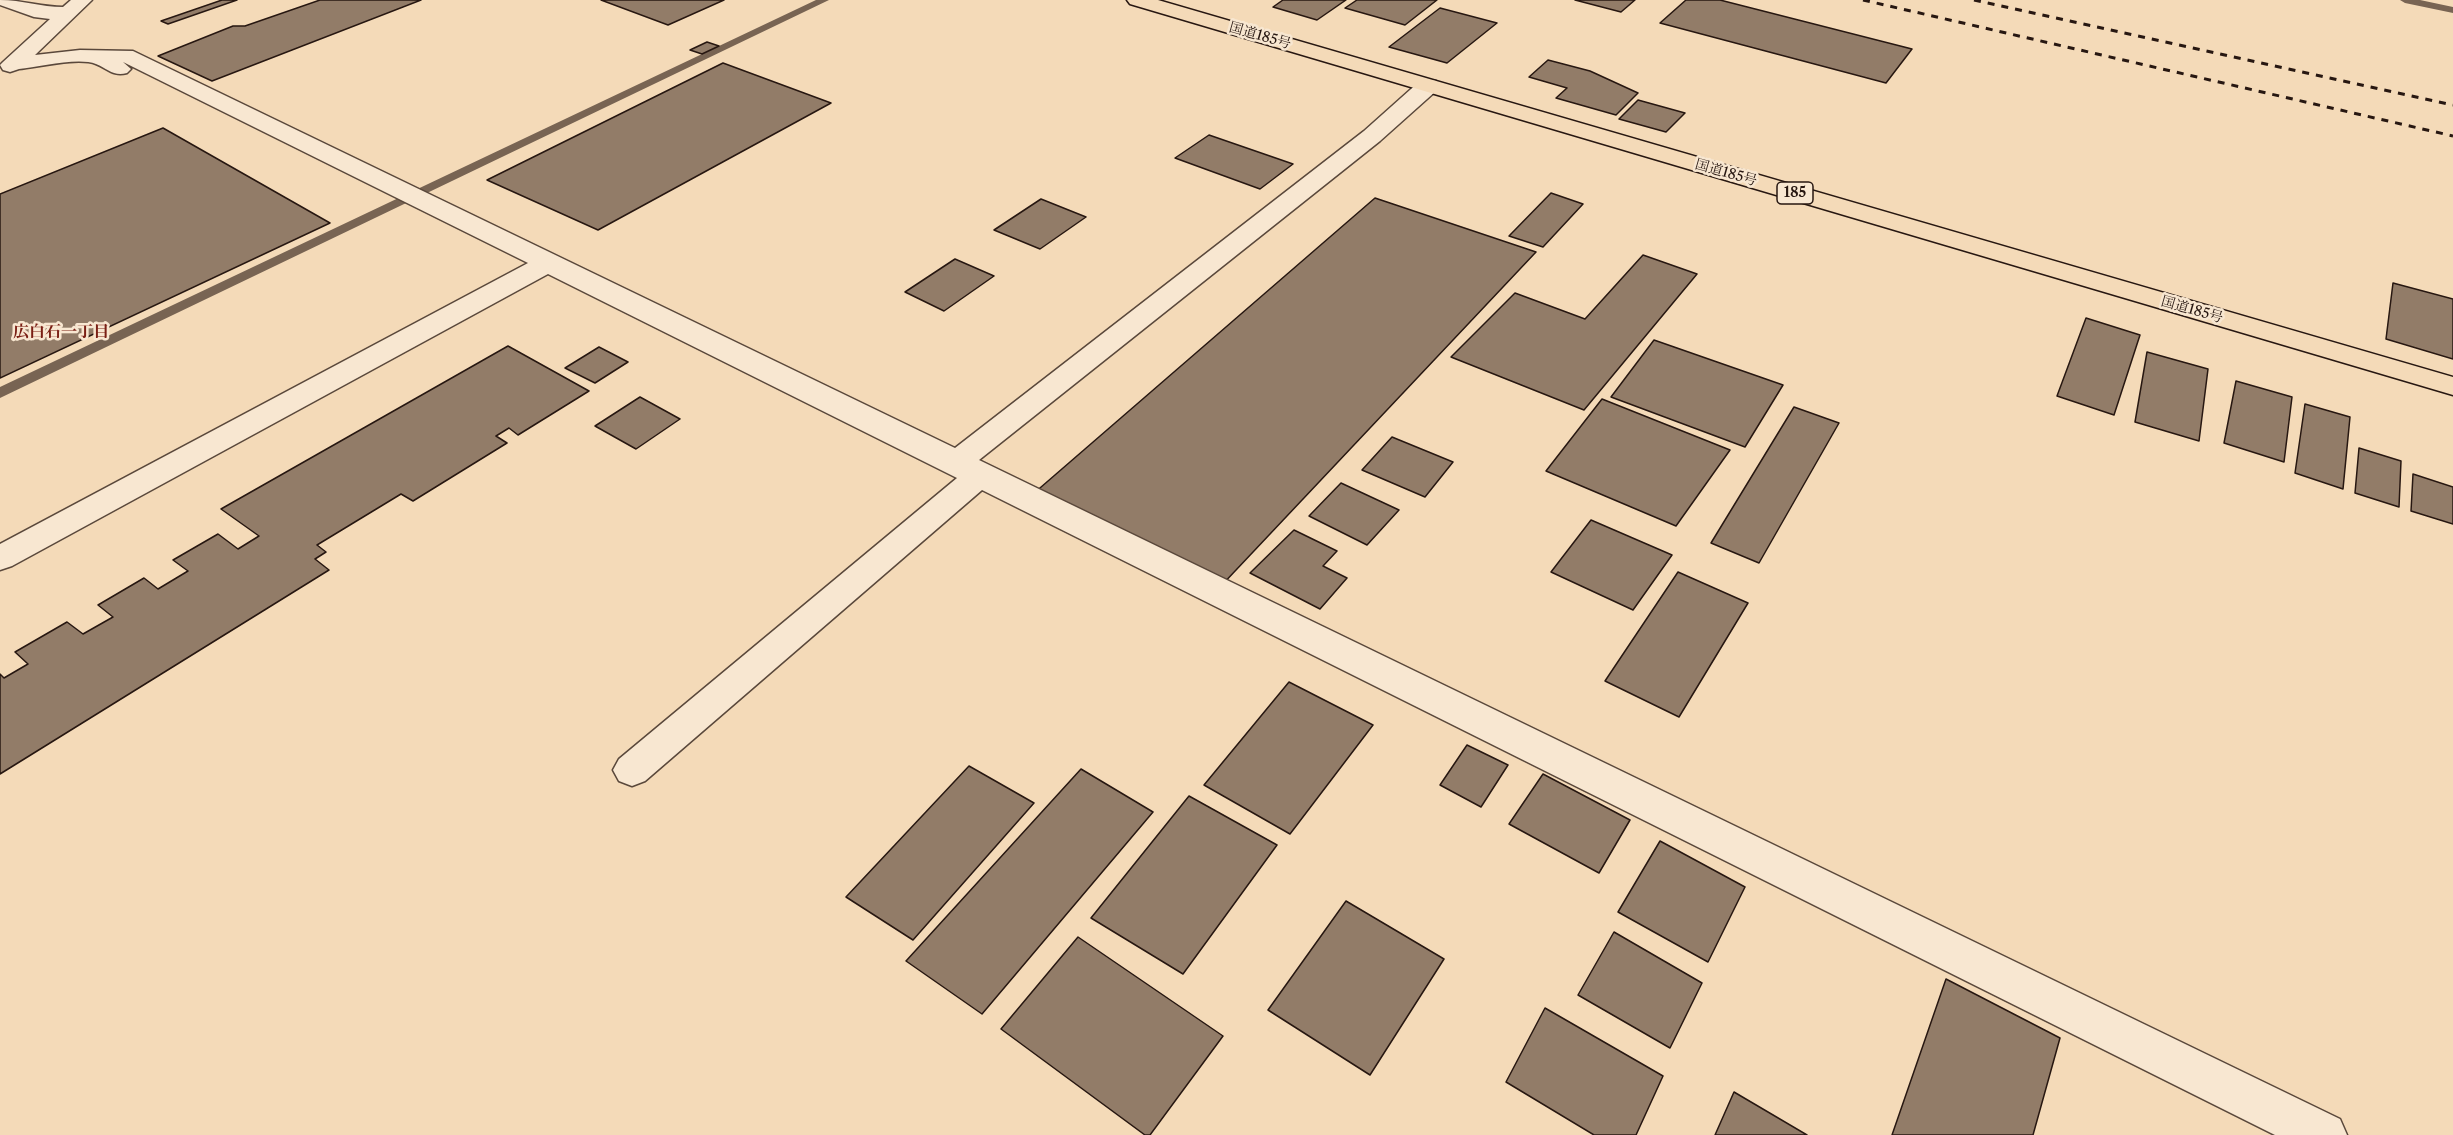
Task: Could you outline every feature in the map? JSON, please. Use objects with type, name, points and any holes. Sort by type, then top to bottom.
[{"type":"highway","name":"国道185号","points":[[1137,0],[2453,386]]},
{"type":"street","points":[[3,0],[40,13],[66,14]]},
{"type":"street","points":[[7,68],[82,0]]},
{"type":"street","points":[[7,68],[80,56],[100,58],[126,55],[399,202],[548,263],[2324,1135]]},
{"type":"street","points":[[100,58],[338,183]]},
{"type":"street","points":[[632,770],[967,470],[1372,136],[1428,86]]},
{"type":"street","points":[[0,558],[548,263]]},
{"type":"building","points":[[222,0],[237,0],[168,24],[161,21]]},
{"type":"building","points":[[320,0],[421,0],[212,81],[158,56],[233,26],[245,26]]},
{"type":"building","points":[[601,0],[724,0],[668,25]]},
{"type":"building","points":[[1283,0],[1346,0],[1317,20],[1273,7]]},
{"type":"building","points":[[1357,0],[1437,0],[1405,25],[1345,8]]},
{"type":"building","points":[[1575,0],[1635,0],[1621,12]]},
{"type":"building","points":[[1686,0],[1720,0],[1912,49],[1886,83],[1660,23]]},
{"type":"building","points":[[1440,8],[1497,23],[1447,63],[1389,47]]},
{"type":"building","points":[[707,42],[719,46],[702,54],[690,50]]},
{"type":"building","points":[[1548,60],[1590,71],[1638,93],[1616,115],[1556,98],[1567,88],[1529,77]]},
{"type":"building","points":[[723,63],[831,103],[598,230],[487,180]]},
{"type":"building","points":[[1638,100],[1685,113],[1666,132],[1619,119]]},
{"type":"building","points":[[163,128],[330,223],[0,378],[0,194]]},
{"type":"building","points":[[1209,135],[1293,164],[1260,189],[1175,158]]},
{"type":"building","points":[[1551,193],[1583,204],[1543,247],[1509,236]]},
{"type":"building","points":[[1375,198],[1536,252],[1220,587],[1033,494]]},
{"type":"building","points":[[1041,199],[1086,217],[1040,249],[994,230]]},
{"type":"building","points":[[1643,255],[1697,274],[1584,410],[1451,357],[1515,293],[1585,319]]},
{"type":"building","points":[[955,259],[994,276],[944,311],[905,292]]},
{"type":"building","points":[[2393,283],[2453,299],[2453,359],[2386,339]]},
{"type":"building","points":[[2086,318],[2140,335],[2114,415],[2057,396]]},
{"type":"building","points":[[1654,340],[1783,385],[1745,447],[1611,397]]},
{"type":"building","points":[[508,346],[589,391],[518,435],[509,428],[496,436],[507,443],[413,501],[401,494],[317,545],[326,552],[315,559],[329,570],[0,774],[0,674],[4,678],[28,664],[15,652],[67,622],[83,634],[113,617],[98,605],[144,578],[158,589],[188,571],[173,560],[218,534],[238,549],[259,536],[221,509]]},
{"type":"building","points":[[599,347],[628,362],[595,383],[565,368]]},
{"type":"building","points":[[2147,352],[2208,369],[2199,441],[2135,422]]},
{"type":"building","points":[[2236,381],[2292,397],[2284,462],[2224,443]]},
{"type":"building","points":[[640,397],[680,419],[636,449],[595,426]]},
{"type":"building","points":[[1602,399],[1730,450],[1676,526],[1546,471]]},
{"type":"building","points":[[2305,404],[2350,417],[2343,489],[2295,473]]},
{"type":"building","points":[[1794,407],[1839,423],[1759,563],[1711,543]]},
{"type":"building","points":[[1392,437],[1453,462],[1425,497],[1362,470]]},
{"type":"building","points":[[2359,448],[2401,461],[2399,507],[2355,493]]},
{"type":"building","points":[[2413,474],[2453,487],[2453,524],[2411,511]]},
{"type":"building","points":[[1341,483],[1399,510],[1367,545],[1309,516]]},
{"type":"building","points":[[1591,520],[1672,555],[1633,610],[1551,572]]},
{"type":"building","points":[[1294,530],[1337,551],[1323,566],[1347,578],[1320,609],[1250,573]]},
{"type":"building","points":[[1678,572],[1748,603],[1679,717],[1605,681]]},
{"type":"building","points":[[1289,682],[1373,725],[1290,834],[1204,785]]},
{"type":"building","points":[[1467,745],[1508,765],[1481,807],[1440,785]]},
{"type":"building","points":[[969,766],[1034,803],[913,940],[846,897]]},
{"type":"building","points":[[1081,769],[1153,812],[982,1014],[906,961]]},
{"type":"building","points":[[1543,774],[1630,820],[1599,873],[1509,824]]},
{"type":"building","points":[[1189,796],[1277,845],[1183,974],[1091,918]]},
{"type":"building","points":[[1660,841],[1745,887],[1708,962],[1618,912]]},
{"type":"building","points":[[1346,901],[1444,959],[1370,1075],[1268,1010]]},
{"type":"building","points":[[1614,932],[1702,983],[1670,1048],[1578,995]]},
{"type":"building","points":[[1078,937],[1223,1036],[1150,1135],[1145,1135],[1001,1029]]},
{"type":"building","points":[[1946,979],[2060,1038],[2033,1135],[1892,1135]]},
{"type":"building","points":[[1545,1008],[1663,1076],[1636,1135],[1594,1135],[1506,1082]]},
{"type":"building","points":[[1734,1092],[1807,1135],[1715,1135]]},
{"type":"waterway","points":[[0,393],[824,0]]},
{"type":"waterway","points":[[2405,0],[2453,10]]},
{"type":"railway","points":[[1863,0],[2453,136]]},
{"type":"railway","points":[[1974,0],[2453,105]]},
{"type":"district","name":"広白石一丁目","points":[[61,332]]}]
